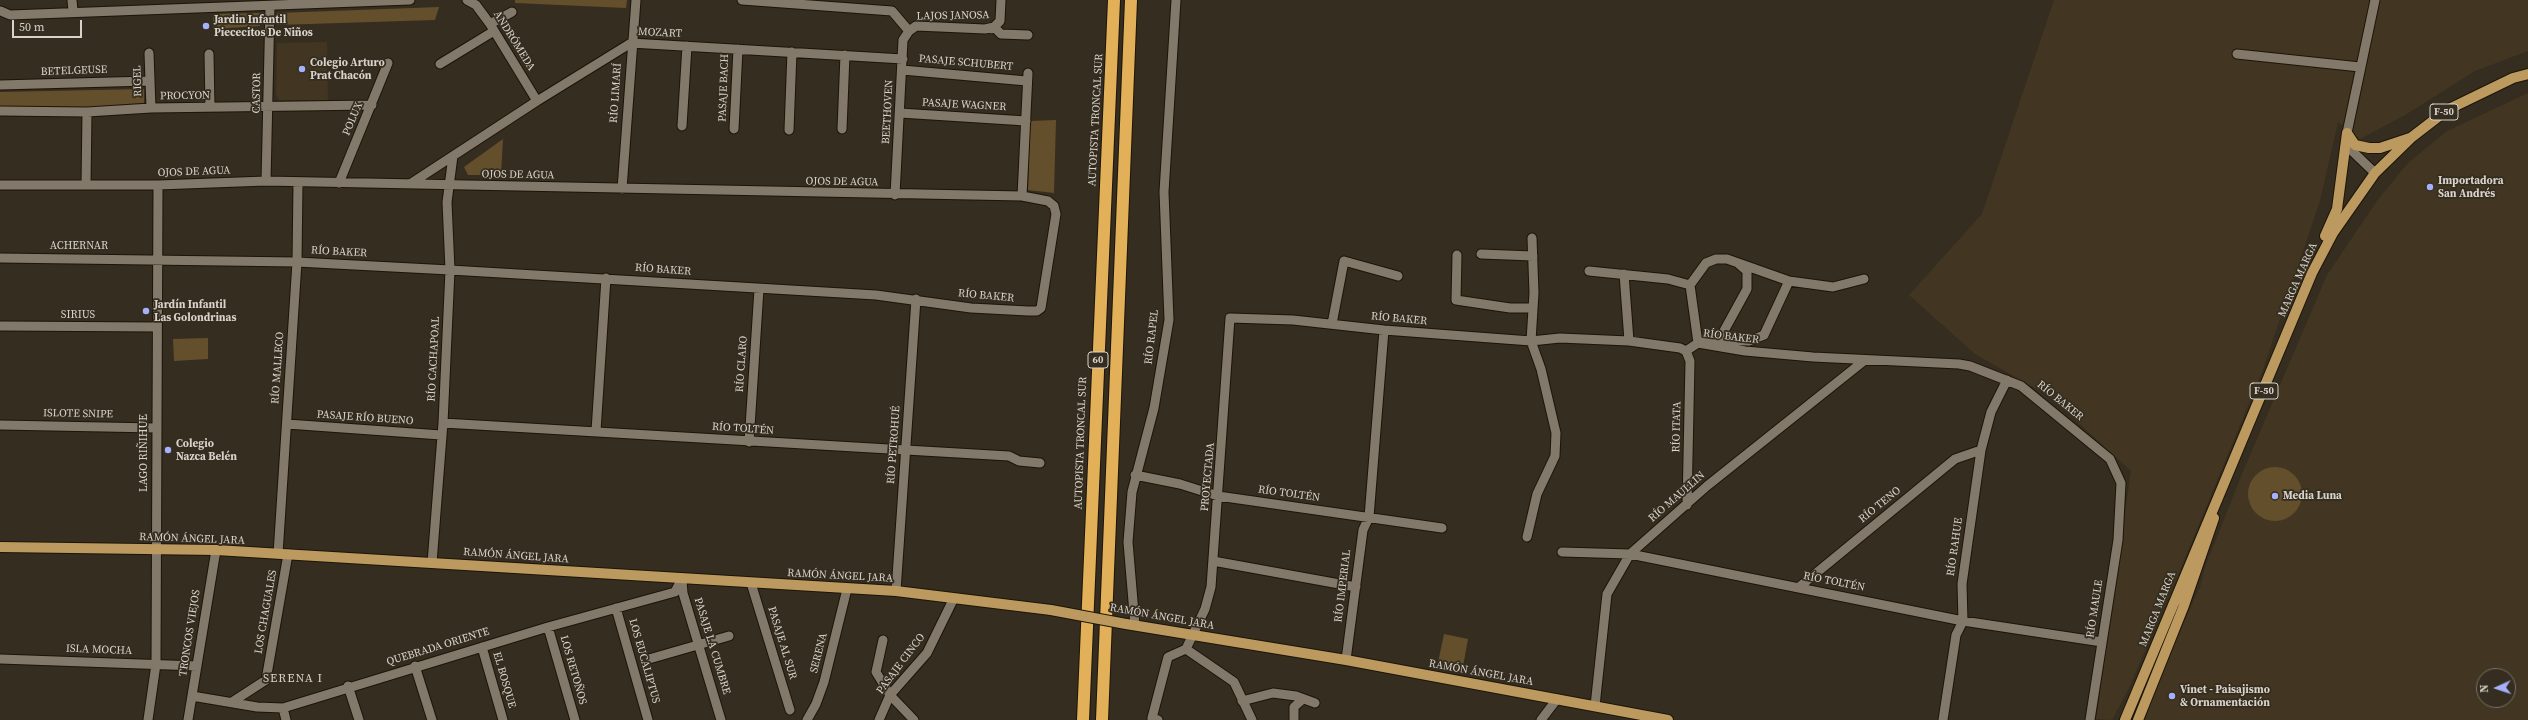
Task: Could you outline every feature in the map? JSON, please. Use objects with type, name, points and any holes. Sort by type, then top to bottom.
[{"type":"highway","name":"AUTOPISTA TRONCAL SUR","points":[[1084,720],[1114,0]]},
{"type":"highway","name":"60","points":[[1102,720],[1131,0]]},
{"type":"main road","name":"MARGA MARGA","points":[[2125,720],[2205,525],[2215,508],[2312,273],[2333,233],[2375,173],[2412,137],[2447,110],[2513,78],[2528,74]]},
{"type":"main road","points":[[2348,134],[2355,145],[2369,148],[2380,148],[2412,137]]},
{"type":"main road","points":[[2312,273],[2337,209],[2348,134]]},
{"type":"main road","name":"MARGA MARGA","points":[[2138,720],[2183,608],[2212,525],[2215,508]]},
{"type":"main road","name":"RAMÓN ÁNGEL JARA","points":[[0,547],[216,550],[896,591],[953,600],[1051,610],[1131,625],[1346,660],[1668,720]]},
{"type":"street","points":[[72,0],[73,12]]},
{"type":"street","points":[[211,3],[219,0]]},
{"type":"street","points":[[0,11],[10,15],[73,12],[142,4],[211,3],[270,6],[334,2],[410,0]]},
{"type":"street","name":"ANDRÓMEDA","points":[[466,0],[476,5],[537,101]]},
{"type":"street","name":"RÍO LIMARÍ","points":[[622,189],[631,43],[636,0]]},
{"type":"street","points":[[742,0],[892,11],[908,31]]},
{"type":"street","name":"LAJOS JANOSA","points":[[908,31],[916,26],[985,29],[994,27],[1000,21],[1001,0]]},
{"type":"street","name":"RÍO RAPEL","points":[[1131,625],[1128,542],[1135,475],[1154,408],[1169,320],[1164,192],[1176,0]]},
{"type":"street","points":[[2375,0],[2360,67],[2348,134],[2350,150],[2375,173]]},
{"type":"street","name":"CASTOR","points":[[266,181],[270,6]]},
{"type":"street","points":[[440,64],[492,28],[512,12]]},
{"type":"street","points":[[994,27],[1001,34],[1028,35]]},
{"type":"street","name":"BEETHOVEN","points":[[895,195],[903,40],[908,31]]},
{"type":"street","name":"MOZART","points":[[409,184],[537,101],[631,43],[845,55],[903,60]]},
{"type":"street","points":[[682,126],[687,46]]},
{"type":"street","name":"PASAJE BACH","points":[[734,129],[738,49]]},
{"type":"street","name":"RIGEL","points":[[149,52],[150,108]]},
{"type":"street","points":[[789,130],[792,52]]},
{"type":"street","points":[[209,54],[210,107]]},
{"type":"street","points":[[2237,54],[2360,67]]},
{"type":"street","points":[[842,130],[845,55]]},
{"type":"street","name":"POLUX","points":[[339,183],[388,63]]},
{"type":"street","name":"PASAJE SCHUBERT","points":[[902,70],[1028,77],[1026,121]]},
{"type":"street","name":"BETELGEUSE","points":[[0,85],[149,81]]},
{"type":"street","name":"PROCYON","points":[[0,111],[87,112],[150,108],[372,105]]},
{"type":"street","points":[[86,185],[87,112]]},
{"type":"street","name":"PASAJE WAGNER","points":[[900,113],[1026,121]]},
{"type":"street","points":[[1022,196],[1026,121]]},
{"type":"street","name":"RÍO CACHAPOAL","points":[[432,563],[443,423],[450,270],[448,202],[451,186],[453,156]]},
{"type":"street","name":"OJOS DE AGUA","points":[[0,185],[158,186],[266,181],[298,183],[409,184],[895,195],[1022,196],[1036,198]]},
{"type":"street","name":"RÍO MALLECO","points":[[278,554],[297,262],[298,183]]},
{"type":"street","name":"LAGO RIÑIHUE","points":[[148,720],[156,664],[155,549],[158,186]]},
{"type":"street","name":"RÍO BAKER","points":[[158,262],[297,262],[606,278],[876,295],[971,308],[1028,312],[1037,311],[1041,308],[1056,214],[1054,206],[1048,201],[1036,198]]},
{"type":"street","points":[[1527,537],[1537,494],[1555,456],[1556,433],[1541,369],[1531,341],[1533,308],[1532,238]]},
{"type":"street","points":[[1481,254],[1533,256]]},
{"type":"street","points":[[1457,255],[1456,300],[1510,308],[1533,308]]},
{"type":"street","name":"ACHERNAR","points":[[0,258],[150,258],[158,262]]},
{"type":"street","points":[[1789,281],[1764,335],[1749,341],[1719,340],[1698,343],[1690,285],[1706,263],[1716,259],[1728,259],[1789,281],[1833,287],[1864,279]]},
{"type":"street","points":[[1332,324],[1344,261],[1398,276]]},
{"type":"street","points":[[1719,340],[1747,289],[1747,272],[1739,263]]},
{"type":"street","points":[[1589,271],[1668,279],[1690,285]]},
{"type":"street","points":[[1624,274],[1629,342]]},
{"type":"street","points":[[596,431],[606,278]]},
{"type":"street","name":"RÍO CLARO","points":[[749,442],[759,288]]},
{"type":"street","name":"RÍO PETROHUÉ","points":[[896,591],[916,300]]},
{"type":"street","name":"RÍO BAKER","points":[[1230,318],[1293,320],[1384,330],[1531,341],[1560,338],[1629,342],[1680,348],[1686,351],[1698,343],[1745,351],[1865,360],[1959,364],[1970,366],[2021,386],[2110,458],[2122,483],[2122,501]]},
{"type":"street","name":"PROYECTADA","points":[[1186,649],[1193,635],[1211,587],[1230,318]]},
{"type":"street","name":"SIRIUS","points":[[0,326],[157,327]]},
{"type":"street","points":[[1369,517],[1384,330]]},
{"type":"street","name":"RÍO ITATA","points":[[1686,351],[1690,361],[1688,505]]},
{"type":"street","name":"RÍO MAULLIN","points":[[1595,706],[1607,594],[1630,554],[1688,505],[1707,486],[1865,360]]},
{"type":"street","name":"RÍO RAHUE","points":[[1943,720],[1956,635],[1963,620],[1962,584],[1981,450],[1991,412],[2007,380]]},
{"type":"street","name":"RÍO TOLTÉN","points":[[443,423],[1009,456],[1019,461],[1040,463]]},
{"type":"street","name":"PASAJE RÍO BUENO","points":[[287,424],[441,435]]},
{"type":"street","name":"ISLOTE SNIPE","points":[[0,425],[156,428]]},
{"type":"street","name":"RÍO TENO","points":[[1798,588],[1955,459],[1981,450]]},
{"type":"street","name":"RÍO TOLTÉN","points":[[1135,475],[1180,484],[1218,496],[1442,528]]},
{"type":"street","name":"RÍO MAULE","points":[[2090,720],[2118,540],[2122,501]]},
{"type":"street","name":"RÍO IMPERIAL","points":[[1346,660],[1362,530],[1369,517]]},
{"type":"street","name":"TRONCOS VIEJOS","points":[[188,720],[216,550]]},
{"type":"street","name":"RÍO TOLTÉN","points":[[1562,552],[1630,554],[1963,620],[2102,642]]},
{"type":"street","name":"LOS CHAGUALES","points":[[232,702],[266,680],[288,554]]},
{"type":"street","points":[[1212,561],[1356,587]]},
{"type":"street","name":"QUEBRADA ORIENTE","points":[[192,696],[266,708],[282,708],[348,686],[548,626],[676,592],[682,578]]},
{"type":"street","name":"PASAJE LA CUMBRE","points":[[682,578],[683,593],[721,720]]},
{"type":"street","name":"PASAJE AL SUR","points":[[751,583],[790,710]]},
{"type":"street","name":"SERENA","points":[[807,720],[816,704],[824,682],[847,588]]},
{"type":"street","name":"PASAJE CINCO","points":[[879,720],[890,695],[927,653],[953,600]]},
{"type":"street","name":"LOS EUCALIPTUS","points":[[616,608],[648,720]]},
{"type":"street","name":"LOS RETOÑOS","points":[[548,626],[575,720]]},
{"type":"street","points":[[649,659],[729,636]]},
{"type":"street","points":[[883,640],[876,672],[890,695],[914,720]]},
{"type":"street","name":"EL BOSQUE","points":[[482,647],[503,720]]},
{"type":"street","points":[[1158,720],[1152,718],[1168,658],[1186,649],[1234,682],[1252,720]]},
{"type":"street","name":"ISLA MOCHA","points":[[0,659],[197,666]]},
{"type":"street","points":[[415,666],[432,720]]},
{"type":"street","points":[[348,686],[359,720]]},
{"type":"street","points":[[1242,701],[1273,693],[1315,703]]},
{"type":"street","points":[[1294,720],[1294,707],[1303,699]]},
{"type":"street","points":[[1542,720],[1557,699]]},
{"type":"street","points":[[282,708],[286,720]]},
{"type":"shaded area","points":[[515,0],[627,0],[626,8],[515,3]]},
{"type":"shaded area","points":[[2054,0],[2528,0],[2528,51],[2475,71],[2407,114],[2360,139],[2338,122],[2320,201],[2262,372],[2178,575],[2128,690],[2112,720],[2096,719],[2131,471],[2049,396],[1975,354],[1909,295],[1982,214]]},
{"type":"shaded area","points":[[439,7],[435,20],[277,25],[277,13]]},
{"type":"shaded area","points":[[260,13],[260,26],[213,29],[213,14]]},
{"type":"shaded area","name":"Colegio Arturo Prat Chacón","points":[[327,42],[328,100],[279,100],[276,95],[277,43]]},
{"type":"shaded area","points":[[144,89],[144,109],[0,109],[0,92]]},
{"type":"shaded area","points":[[2528,93],[2528,720],[2145,720],[2157,680],[2200,587],[2205,567],[2242,474],[2327,275],[2379,198],[2408,163],[2447,131]]},
{"type":"shaded area","points":[[1056,120],[1054,193],[1028,190],[1030,121]]},
{"type":"shaded area","points":[[503,139],[501,175],[468,175],[464,167]]},
{"type":"shaded area","points":[[208,338],[208,359],[174,361],[173,339]]},
{"type":"shaded area","name":"Media Luna","points":[[2270,467],[2280,467],[2290,471],[2298,479],[2302,489],[2302,499],[2298,509],[2290,517],[2280,521],[2270,521],[2260,517],[2252,509],[2248,499],[2248,489],[2252,479],[2260,471]]},
{"type":"shaded area","points":[[1444,634],[1468,639],[1462,672],[1437,667]]},
{"type":"place","name":"Jardin Infantil Piececitos De Niños","points":[[206,26]]},
{"type":"place","name":"Colegio Arturo Prat Chacón","points":[[302,69]]},
{"type":"place","name":"Importadora San Andrés","points":[[2430,187]]},
{"type":"place","name":"Jardín Infantil Las Golondrinas","points":[[146,311]]},
{"type":"place","name":"Colegio Nazca Belén","points":[[168,450]]},
{"type":"place","name":"Media Luna","points":[[2275,496]]},
{"type":"place","name":"Vinet - Paisajismo & Ornamentación","points":[[2172,696]]},
{"type":"district","name":"SERENA I","points":[[293,679]]}]
